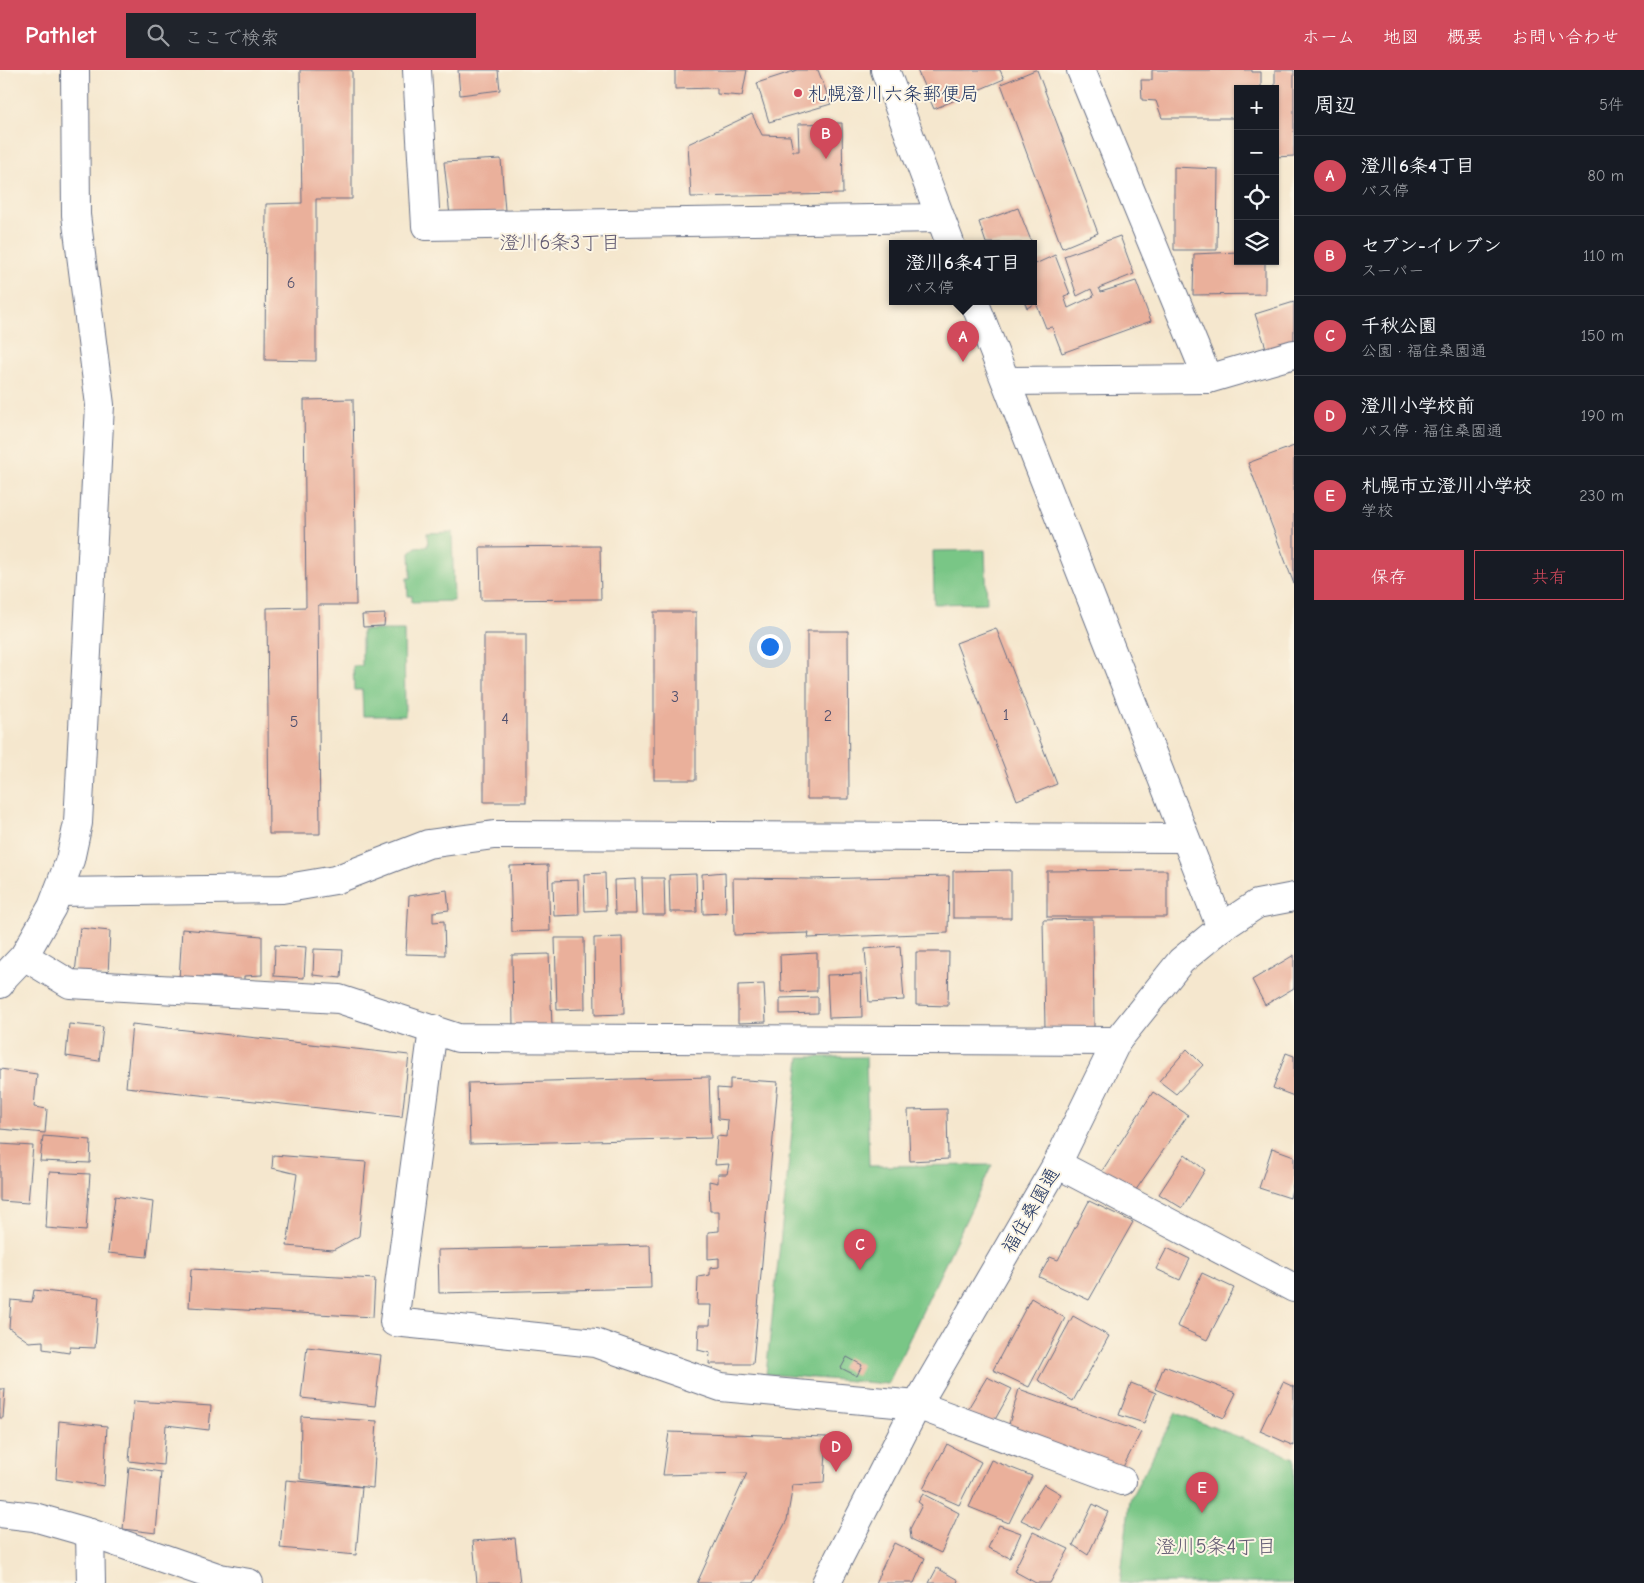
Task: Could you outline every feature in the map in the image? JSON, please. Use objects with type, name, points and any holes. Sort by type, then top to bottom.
[{"type":"street","points":[[0,984],[4,977],[24,956],[52,906],[70,860],[78,823],[100,405],[76,215],[75,70]]},
{"type":"street","points":[[417,70],[426,226],[940,218]]},
{"type":"street","points":[[884,70],[949,240]]},
{"type":"street","points":[[1081,70],[1208,379]]},
{"type":"street","points":[[976,305],[1221,928]]},
{"type":"street","points":[[1006,381],[1208,379],[1294,354]]},
{"type":"street","points":[[58,892],[282,889],[335,880],[428,844],[494,835],[1185,838]]},
{"type":"street","name":"福住桑園通","points":[[826,1583],[917,1405],[1057,1164],[1117,1041],[1180,961],[1221,928],[1257,904],[1294,897]]},
{"type":"street","points":[[24,956],[70,984],[339,999],[458,1038],[1117,1041]]},
{"type":"street","points":[[433,1029],[394,1322],[595,1343],[721,1387],[917,1405],[1122,1482]]},
{"type":"street","points":[[1057,1164],[1294,1288]]},
{"type":"street","points":[[0,1513],[34,1516],[90,1533],[220,1578],[249,1583]]},
{"type":"street","points":[[90,1533],[91,1583]]},
{"type":"green space","points":[[452,532],[454,601],[412,602],[412,596],[408,596],[407,578],[411,578],[410,552],[416,547],[428,546],[427,533]]},
{"type":"green space","points":[[985,550],[987,603],[934,604],[933,551]]},
{"type":"green space","points":[[362,630],[404,630],[405,716],[363,716],[362,690],[354,690],[353,666],[362,666]]},
{"type":"green space","points":[[800,1057],[866,1057],[869,1166],[992,1165],[888,1384],[766,1374]]},
{"type":"green space","points":[[1176,1413],[1294,1458],[1294,1583],[1120,1583],[1130,1499]]},
{"type":"building","points":[[300,70],[352,70],[352,199],[316,199],[316,361],[265,360],[266,204],[302,203]]},
{"type":"building","points":[[458,70],[498,70],[500,90],[460,95]]},
{"type":"building","points":[[675,70],[747,70],[742,96],[717,94],[717,88],[675,89]]},
{"type":"building","points":[[797,70],[818,70],[831,104],[769,122],[757,83]]},
{"type":"building","points":[[917,70],[1000,70],[1004,79],[934,109]]},
{"type":"building","points":[[1037,70],[1098,233],[1062,248],[1001,84]]},
{"type":"building","points":[[1152,70],[1252,70],[1252,72],[1261,72],[1261,85],[1234,85],[1234,118],[1162,118],[1156,101],[1142,100],[1141,80],[1152,80]]},
{"type":"building","points":[[1275,70],[1294,70],[1294,156],[1279,157],[1279,85],[1275,85]]},
{"type":"building","points":[[752,114],[762,135],[790,136],[793,151],[799,151],[798,124],[842,123],[843,194],[691,197],[688,144]]},
{"type":"building","points":[[501,159],[505,211],[450,216],[444,162]]},
{"type":"building","points":[[1174,167],[1218,169],[1217,250],[1174,250]]},
{"type":"building","points":[[1018,208],[1031,240],[985,240],[979,222]]},
{"type":"building","points":[[1120,236],[1134,274],[1099,288],[1101,292],[1136,281],[1151,321],[1062,353],[1052,327],[1046,328],[1037,305],[1037,263],[1055,255],[1070,294],[1064,296],[1068,308],[1094,296],[1091,289],[1077,296],[1064,256]]},
{"type":"building","points":[[1234,252],[1234,265],[1265,265],[1265,294],[1193,295],[1194,254]]},
{"type":"building","points":[[1294,302],[1294,343],[1267,351],[1255,314]]},
{"type":"building","points":[[353,399],[356,605],[318,605],[320,834],[269,834],[267,608],[306,607],[304,400]]},
{"type":"building","points":[[1294,446],[1294,584],[1248,463]]},
{"type":"building","points":[[600,546],[601,599],[481,600],[480,547]]},
{"type":"building","points":[[654,612],[696,612],[696,780],[654,780]]},
{"type":"building","points":[[385,614],[384,626],[363,627],[362,615]]},
{"type":"building","points":[[996,628],[1057,784],[1017,800],[956,643]]},
{"type":"building","points":[[807,631],[848,631],[849,799],[807,799]]},
{"type":"building","points":[[484,634],[526,634],[526,802],[484,802]]},
{"type":"building","points":[[548,865],[550,931],[512,932],[510,866]]},
{"type":"building","points":[[1011,870],[1011,918],[953,918],[953,871]]},
{"type":"building","points":[[1167,870],[1167,917],[1047,917],[1047,871]]},
{"type":"building","points":[[725,872],[726,913],[703,914],[702,874]]},
{"type":"building","points":[[605,873],[606,910],[585,911],[584,874]]},
{"type":"building","points":[[696,874],[697,912],[670,912],[669,875]]},
{"type":"building","points":[[949,876],[948,933],[808,938],[809,933],[734,935],[733,878],[811,879]]},
{"type":"building","points":[[642,878],[664,878],[665,915],[643,915]]},
{"type":"building","points":[[635,879],[636,914],[615,914],[614,880]]},
{"type":"building","points":[[578,880],[579,915],[554,916],[553,881]]},
{"type":"building","points":[[447,890],[449,910],[433,912],[433,922],[444,921],[445,955],[406,954],[409,896]]},
{"type":"building","points":[[1093,919],[1094,1027],[1045,1028],[1043,920]]},
{"type":"building","points":[[80,928],[110,931],[108,976],[75,973]]},
{"type":"building","points":[[182,929],[262,936],[262,975],[244,976],[244,984],[225,983],[225,977],[199,977],[198,982],[179,980]]},
{"type":"building","points":[[622,937],[624,1014],[595,1015],[594,938]]},
{"type":"building","points":[[555,938],[584,938],[585,1009],[557,1010]]},
{"type":"building","points":[[275,945],[306,947],[304,978],[274,976]]},
{"type":"building","points":[[900,946],[904,1000],[869,1002],[865,949]]},
{"type":"building","points":[[314,949],[343,950],[341,978],[313,975]]},
{"type":"building","points":[[916,952],[949,952],[948,1006],[916,1005]]},
{"type":"building","points":[[817,953],[817,991],[781,992],[780,955]]},
{"type":"building","points":[[549,954],[552,1026],[513,1027],[512,955]]},
{"type":"building","points":[[1294,955],[1294,988],[1265,1005],[1252,980]]},
{"type":"building","points":[[861,974],[862,1017],[829,1018],[827,975]]},
{"type":"building","points":[[764,984],[766,1022],[738,1023],[738,985]]},
{"type":"building","points":[[818,997],[818,1013],[780,1014],[780,998]]},
{"type":"building","points":[[69,1024],[103,1027],[99,1061],[66,1056]]},
{"type":"building","points":[[132,1024],[409,1055],[402,1117],[126,1087]]},
{"type":"building","points":[[1187,1049],[1203,1065],[1176,1094],[1159,1081]]},
{"type":"building","points":[[1286,1053],[1294,1056],[1294,1096],[1273,1088]]},
{"type":"building","points":[[0,1069],[37,1074],[34,1107],[47,1109],[45,1133],[0,1129]]},
{"type":"building","points":[[709,1077],[711,1138],[470,1144],[468,1083]]},
{"type":"building","points":[[730,1079],[778,1082],[753,1364],[709,1364],[710,1353],[698,1350],[699,1325],[710,1325],[711,1305],[697,1305],[698,1277],[710,1275],[710,1268],[719,1267],[719,1258],[708,1259],[708,1232],[719,1231],[719,1211],[710,1211],[709,1181],[718,1183],[718,1174],[727,1174],[729,1164],[715,1165],[717,1136],[727,1137],[728,1120],[718,1119],[717,1088],[730,1089]]},
{"type":"building","points":[[1153,1092],[1188,1115],[1133,1194],[1100,1174]]},
{"type":"building","points":[[947,1109],[948,1159],[910,1161],[908,1110]]},
{"type":"building","points":[[43,1136],[91,1140],[90,1163],[40,1161]]},
{"type":"building","points":[[0,1144],[33,1146],[28,1203],[0,1201]]},
{"type":"building","points":[[1272,1148],[1294,1156],[1294,1180],[1290,1198],[1259,1188]]},
{"type":"building","points":[[1185,1154],[1205,1170],[1182,1208],[1159,1194]]},
{"type":"building","points":[[273,1155],[366,1162],[359,1236],[333,1250],[287,1246],[297,1174],[272,1168]]},
{"type":"building","points":[[49,1172],[90,1174],[86,1231],[46,1228]]},
{"type":"building","points":[[115,1196],[153,1202],[147,1257],[108,1253]]},
{"type":"building","points":[[1089,1201],[1133,1222],[1089,1300],[1039,1277],[1050,1257],[1058,1260]]},
{"type":"building","points":[[650,1245],[651,1288],[439,1293],[438,1250]]},
{"type":"building","points":[[1167,1248],[1190,1259],[1180,1280],[1156,1269]]},
{"type":"building","points":[[191,1269],[375,1279],[373,1317],[189,1307]]},
{"type":"building","points":[[1202,1273],[1234,1288],[1207,1340],[1177,1326]]},
{"type":"building","points":[[34,1290],[99,1297],[95,1348],[70,1347],[69,1353],[43,1349],[43,1341],[29,1342],[9,1328],[11,1300],[32,1302]]},
{"type":"building","points":[[1031,1298],[1065,1318],[1029,1387],[993,1370]]},
{"type":"building","points":[[1073,1316],[1109,1336],[1073,1401],[1038,1380]]},
{"type":"building","points":[[307,1347],[381,1355],[375,1406],[301,1398]]},
{"type":"building","points":[[847,1357],[862,1365],[857,1376],[841,1368]]},
{"type":"building","points":[[1164,1366],[1236,1393],[1224,1418],[1155,1389]]},
{"type":"building","points":[[987,1377],[1012,1389],[992,1425],[966,1412]]},
{"type":"building","points":[[1283,1382],[1294,1387],[1294,1446],[1260,1431]]},
{"type":"building","points":[[1131,1383],[1156,1393],[1144,1423],[1119,1415]]},
{"type":"building","points":[[0,1389],[5,1389],[3,1418],[0,1418]]},
{"type":"building","points":[[1019,1389],[1141,1432],[1123,1467],[1007,1431]]},
{"type":"building","points":[[134,1401],[211,1406],[209,1430],[166,1425],[163,1465],[129,1461]]},
{"type":"building","points":[[301,1416],[377,1421],[373,1488],[300,1479]]},
{"type":"building","points":[[59,1421],[107,1426],[104,1486],[56,1479]]},
{"type":"building","points":[[669,1432],[827,1437],[824,1483],[793,1485],[787,1520],[754,1583],[697,1583],[747,1473],[663,1475]]},
{"type":"building","points":[[947,1444],[981,1462],[959,1505],[923,1489]]},
{"type":"building","points":[[991,1460],[1032,1476],[1009,1523],[969,1507]]},
{"type":"building","points":[[129,1467],[161,1472],[156,1533],[123,1529]]},
{"type":"building","points":[[286,1480],[362,1487],[356,1555],[280,1548]]},
{"type":"building","points":[[1044,1484],[1061,1494],[1040,1529],[1021,1520]]},
{"type":"building","points":[[923,1494],[959,1513],[941,1553],[911,1539],[910,1529],[922,1505],[918,1502]]},
{"type":"building","points":[[1093,1504],[1108,1512],[1088,1555],[1073,1545]]},
{"type":"building","points":[[999,1525],[1021,1533],[1010,1558],[988,1548]]},
{"type":"building","points":[[1033,1532],[1069,1549],[1050,1583],[1036,1583],[1014,1571]]},
{"type":"building","points":[[515,1538],[520,1583],[477,1583],[473,1541]]},
{"type":"building","points":[[894,1543],[925,1558],[914,1583],[875,1583]]},
{"type":"building","points":[[937,1568],[958,1580],[957,1583],[929,1583]]},
{"type":"place","name":"札幌澄川六条郵便局","points":[[798,93]]},
{"type":"place","name":"セブン-イレブン","points":[[826,159]]},
{"type":"place","name":"澄川6条4丁目","points":[[963,362]]},
{"type":"place","name":"千秋公園","points":[[860,1270]]},
{"type":"place","name":"澄川小学校前","points":[[836,1472]]},
{"type":"place","name":"札幌市立澄川小学校","points":[[1202,1513]]},
{"type":"district","name":"澄川6条3丁目","points":[[560,242]]},
{"type":"district","name":"澄川5条4丁目","points":[[1216,1546]]}]
